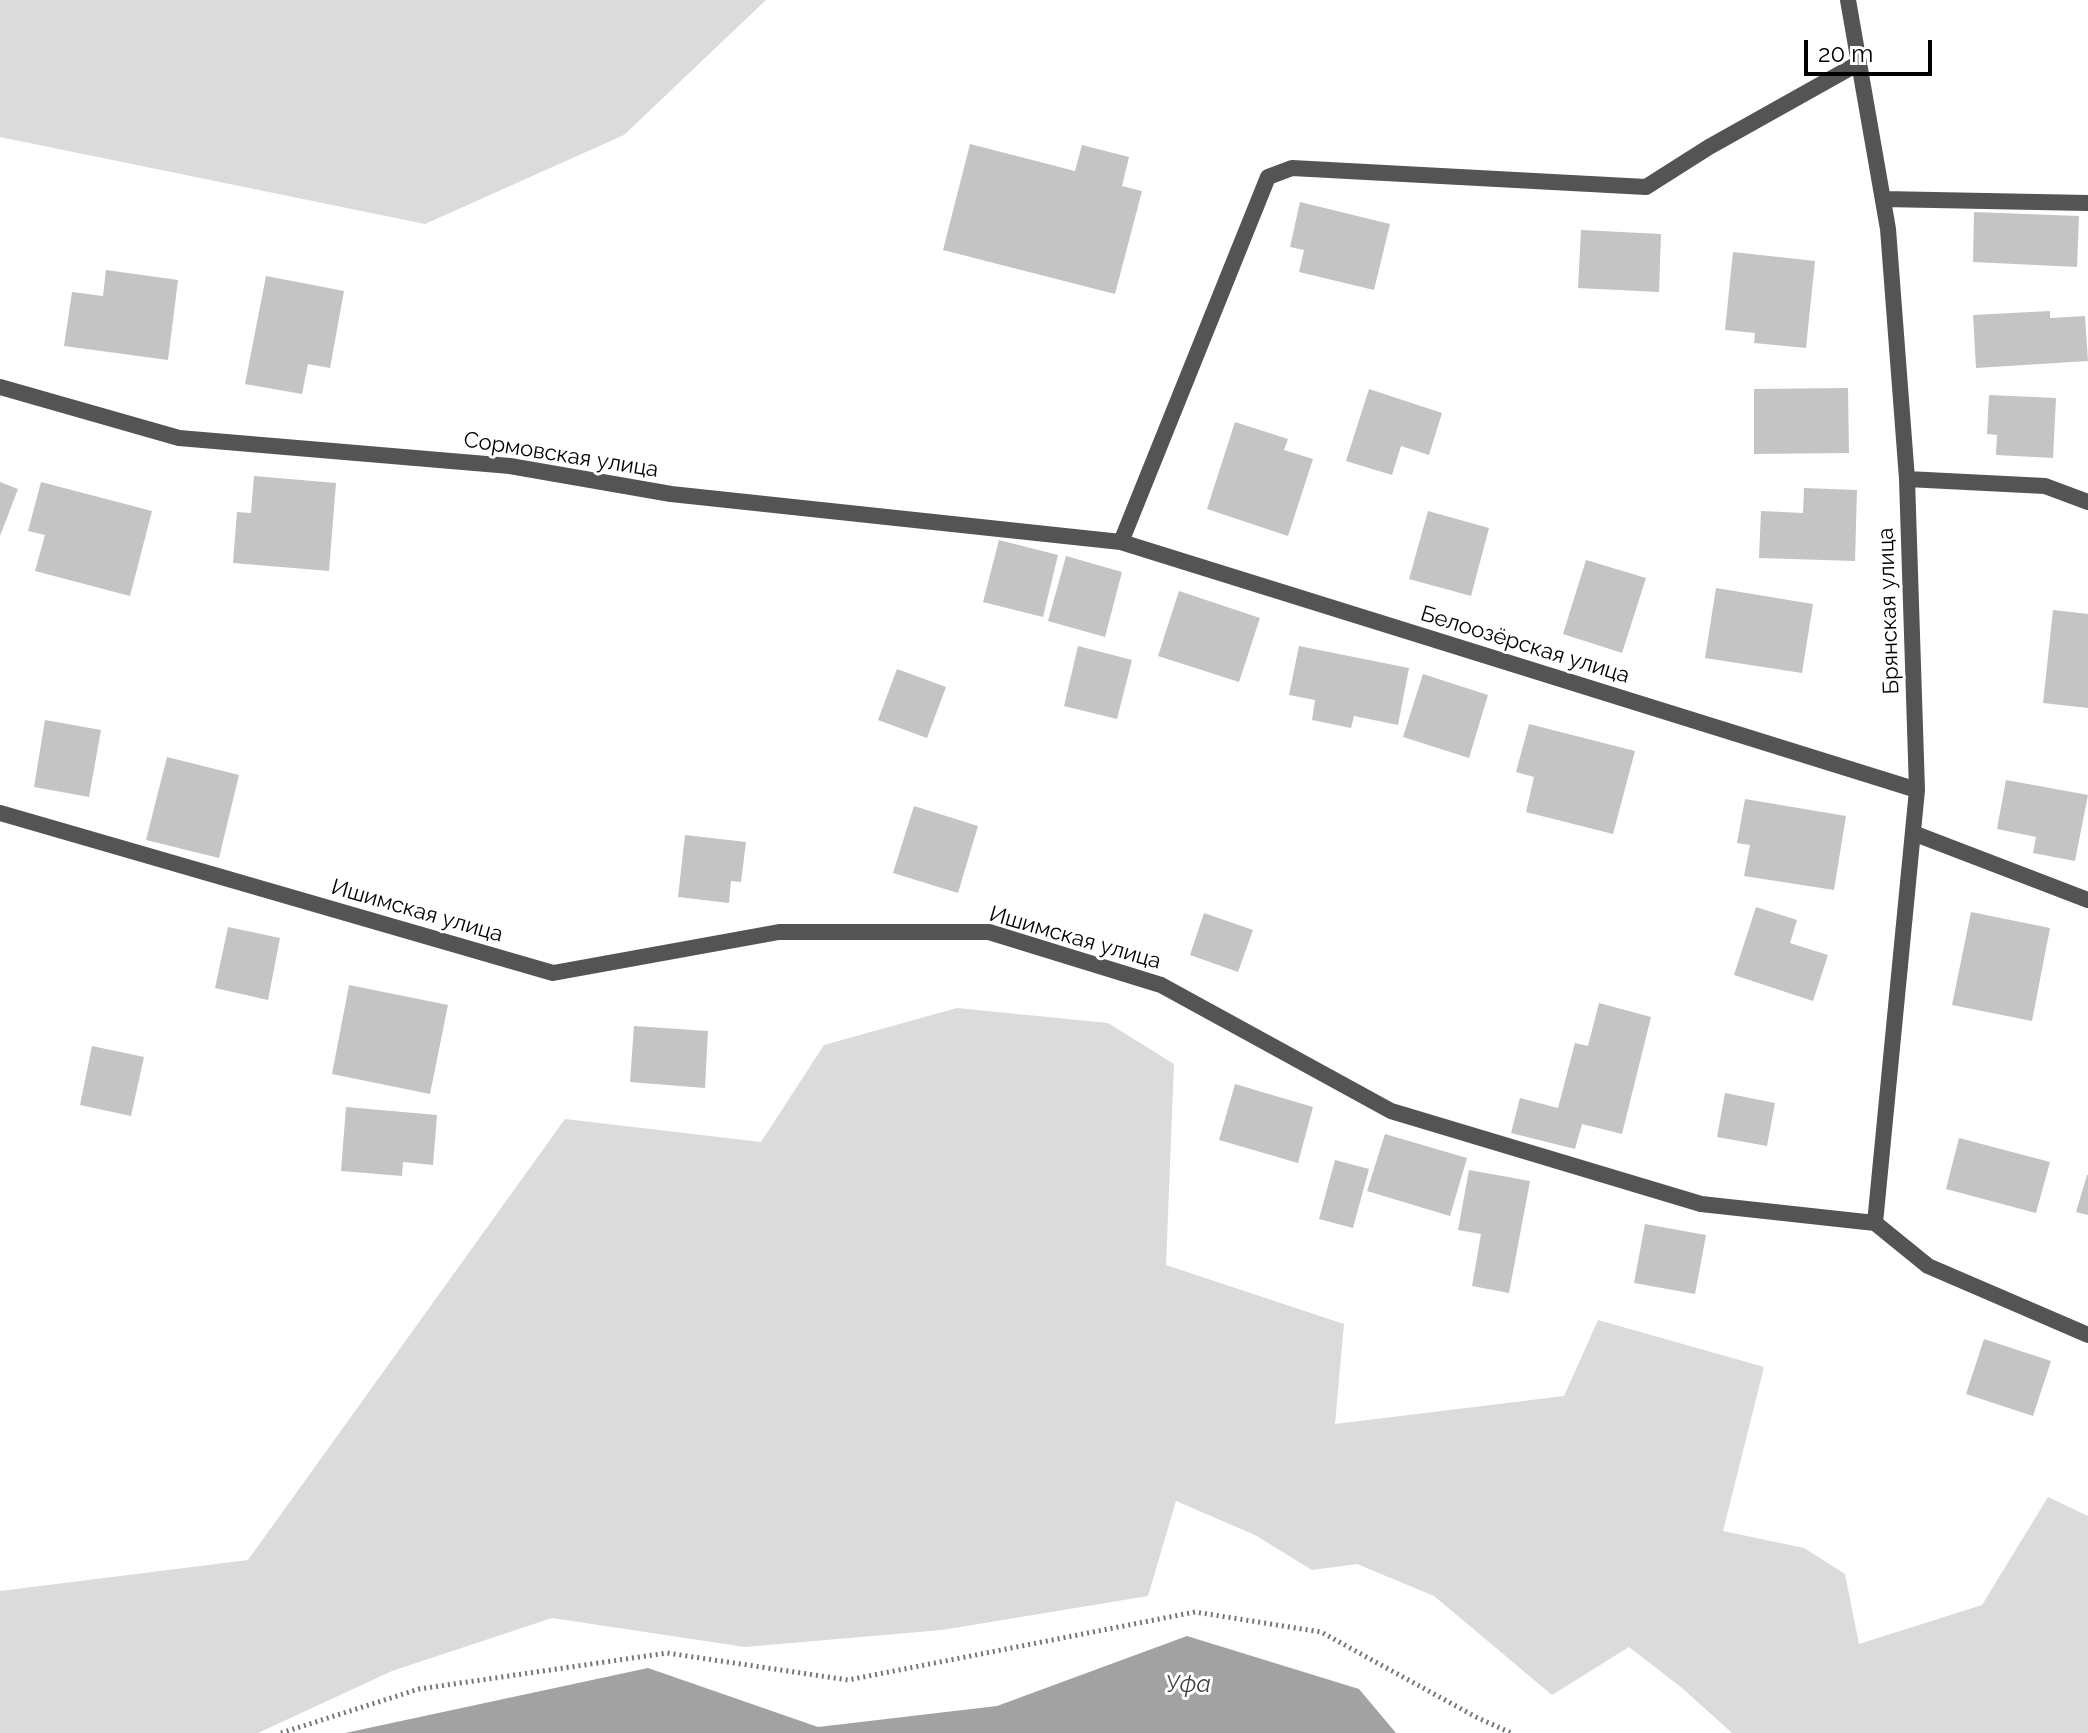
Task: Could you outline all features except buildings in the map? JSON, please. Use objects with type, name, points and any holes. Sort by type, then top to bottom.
[{"type":"street","name":"Брянская улица","points":[[1848,0],[1888,229],[1907,479],[1917,790],[1875,1223]]},
{"type":"street","points":[[1121,542],[1268,177],[1292,168],[1646,187],[1709,147],[1859,63]]},
{"type":"street","points":[[1883,199],[2088,203]]},
{"type":"street","name":"Сормовская улица","points":[[0,387],[179,438],[510,466],[671,494],[1121,542]]},
{"type":"street","points":[[1907,479],[2045,486],[2088,502]]},
{"type":"street","name":"Белоозёрская улица","points":[[1121,542],[1917,790]]},
{"type":"street","name":"Ишимская улица","points":[[0,813],[553,973],[779,932],[989,932],[1161,985],[1391,1111],[1701,1204],[1875,1223]]},
{"type":"street","points":[[1913,833],[2088,900]]},
{"type":"street","points":[[1875,1223],[1928,1266],[2088,1335]]},
{"type":"path","points":[[281,1733],[419,1689],[667,1653],[848,1680],[1195,1612],[1321,1632],[1511,1733]]},
{"type":"shaded area","points":[[0,0],[766,0],[624,135],[425,224],[0,137]]},
{"type":"shaded area","points":[[957,1008],[1108,1023],[1174,1064],[1166,1265],[1344,1324],[1335,1424],[1564,1396],[1598,1320],[1764,1367],[1723,1531],[1804,1548],[1845,1574],[1859,1644],[1982,1605],[2048,1497],[2088,1516],[2088,1733],[1732,1733],[1682,1688],[1629,1647],[1552,1695],[1434,1596],[1357,1564],[1312,1570],[1255,1535],[1176,1501],[1148,1596],[942,1630],[745,1647],[552,1618],[392,1671],[258,1733],[0,1733],[0,1591],[248,1560],[565,1119],[761,1142],[824,1045]]},
{"type":"water","name":"Уфа","points":[[1187,1636],[1359,1689],[1396,1733],[345,1733],[648,1668],[818,1727],[997,1706]]}]
